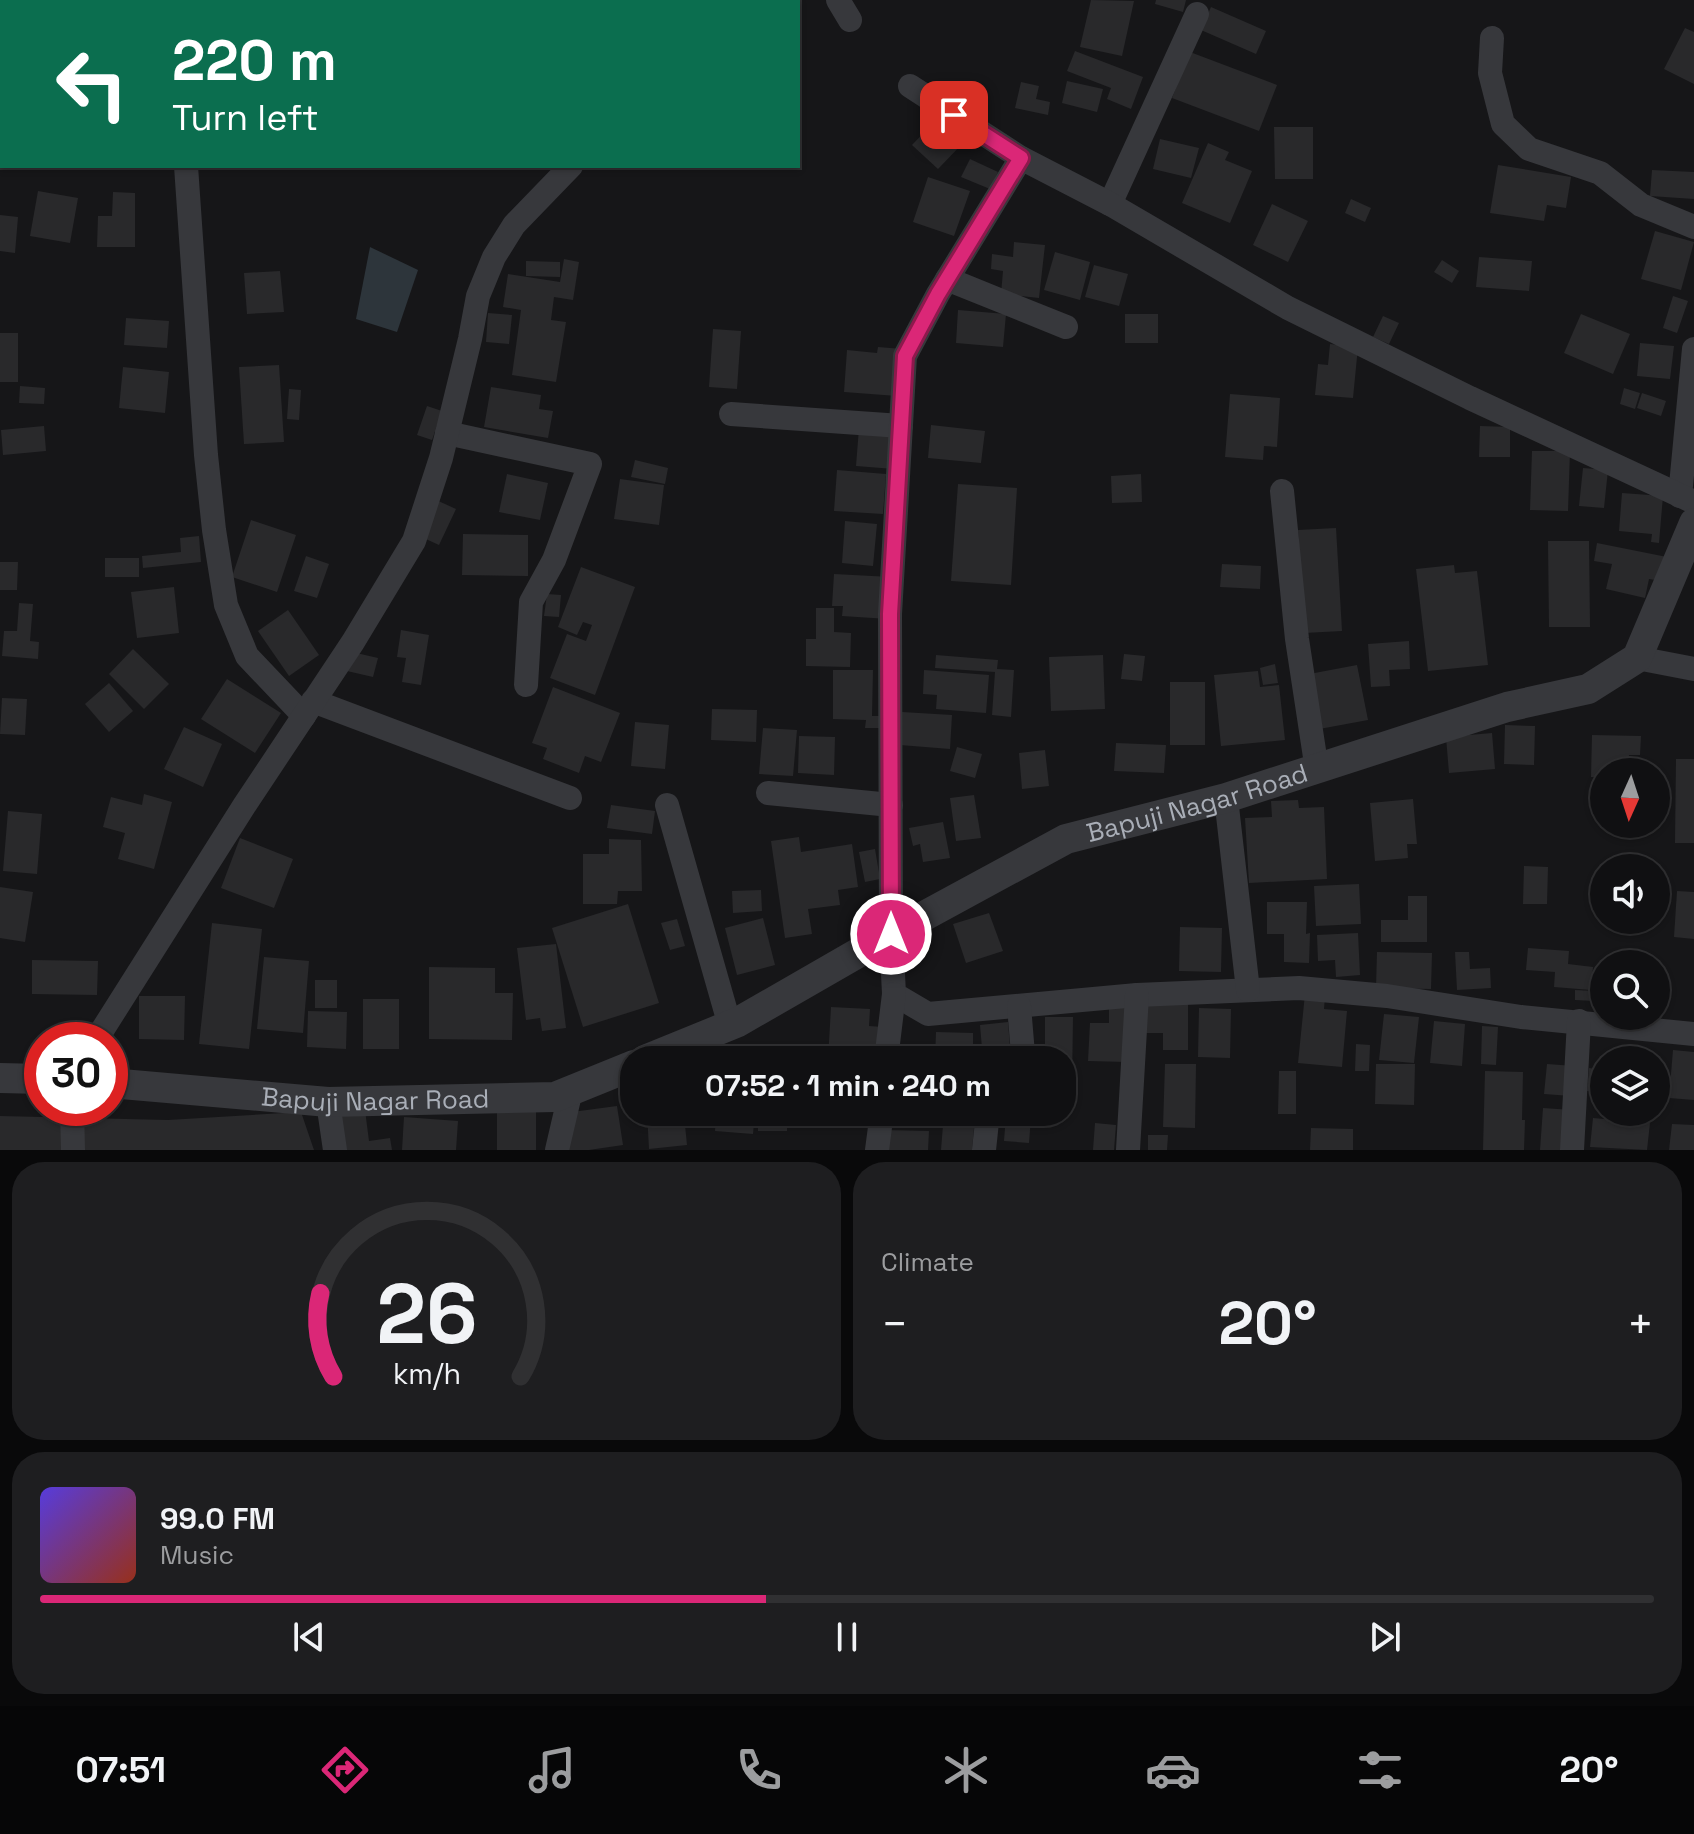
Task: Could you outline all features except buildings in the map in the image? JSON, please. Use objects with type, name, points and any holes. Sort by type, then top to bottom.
[{"type":"street","points":[[1110,204],[1197,14]]},
{"type":"street","points":[[1492,38],[1490,73],[1503,124],[1529,149],[1600,173],[1641,205],[1694,227]]},
{"type":"street","points":[[910,86],[1021,158],[1110,204],[1288,308],[1470,398],[1687,499],[1694,349]]},
{"type":"street","points":[[888,1046],[894,994],[890,614],[905,356],[947,279],[1021,158]]},
{"type":"street","points":[[186,168],[214,530],[226,605],[247,656],[309,708],[570,798]]},
{"type":"street","points":[[107,1022],[244,806],[353,642],[414,541],[447,433],[478,296],[494,257],[514,225],[569,168]]},
{"type":"street","points":[[947,279],[1066,327]]},
{"type":"street","points":[[731,414],[901,426]]},
{"type":"street","points":[[447,433],[590,464],[554,560],[531,602],[526,685]]},
{"type":"street","points":[[1282,491],[1297,639],[1317,770]]},
{"type":"street","points":[[1694,523],[1637,658],[1694,669]]},
{"type":"street","name":"Bapuji Nagar Road","points":[[680,1046],[730,1026],[1066,839],[1226,798],[1507,707],[1588,689],[1637,658]]},
{"type":"street","points":[[768,793],[891,805]]},
{"type":"street","points":[[1226,798],[1248,990]]},
{"type":"street","points":[[667,805],[730,1026]]},
{"type":"street","points":[[894,994],[928,1014],[1137,995],[1299,988],[1358,993],[1521,1017],[1694,1034]]},
{"type":"street","points":[[1128,1150],[1137,995]]},
{"type":"street","points":[[1019,1006],[1022,1046]]},
{"type":"street","points":[[1572,1150],[1579,1021]]},
{"type":"street","name":"Bapuji Nagar Road","points":[[128,1085],[328,1102],[555,1097],[620,1071]]},
{"type":"street","points":[[0,1078],[24,1079]]},
{"type":"street","points":[[557,1150],[571,1090]]},
{"type":"street","points":[[328,1102],[335,1150]]},
{"type":"street","points":[[72,1126],[73,1150]]},
{"type":"street","points":[[877,1150],[880,1126]]},
{"type":"street","points":[[984,1150],[987,1126]]},
{"type":"shaded area","points":[[370,247],[418,270],[397,332],[356,319]]},
{"type":"route","points":[[891,934],[890,614],[905,356],[938,294],[1021,158],[954,115]]}]
